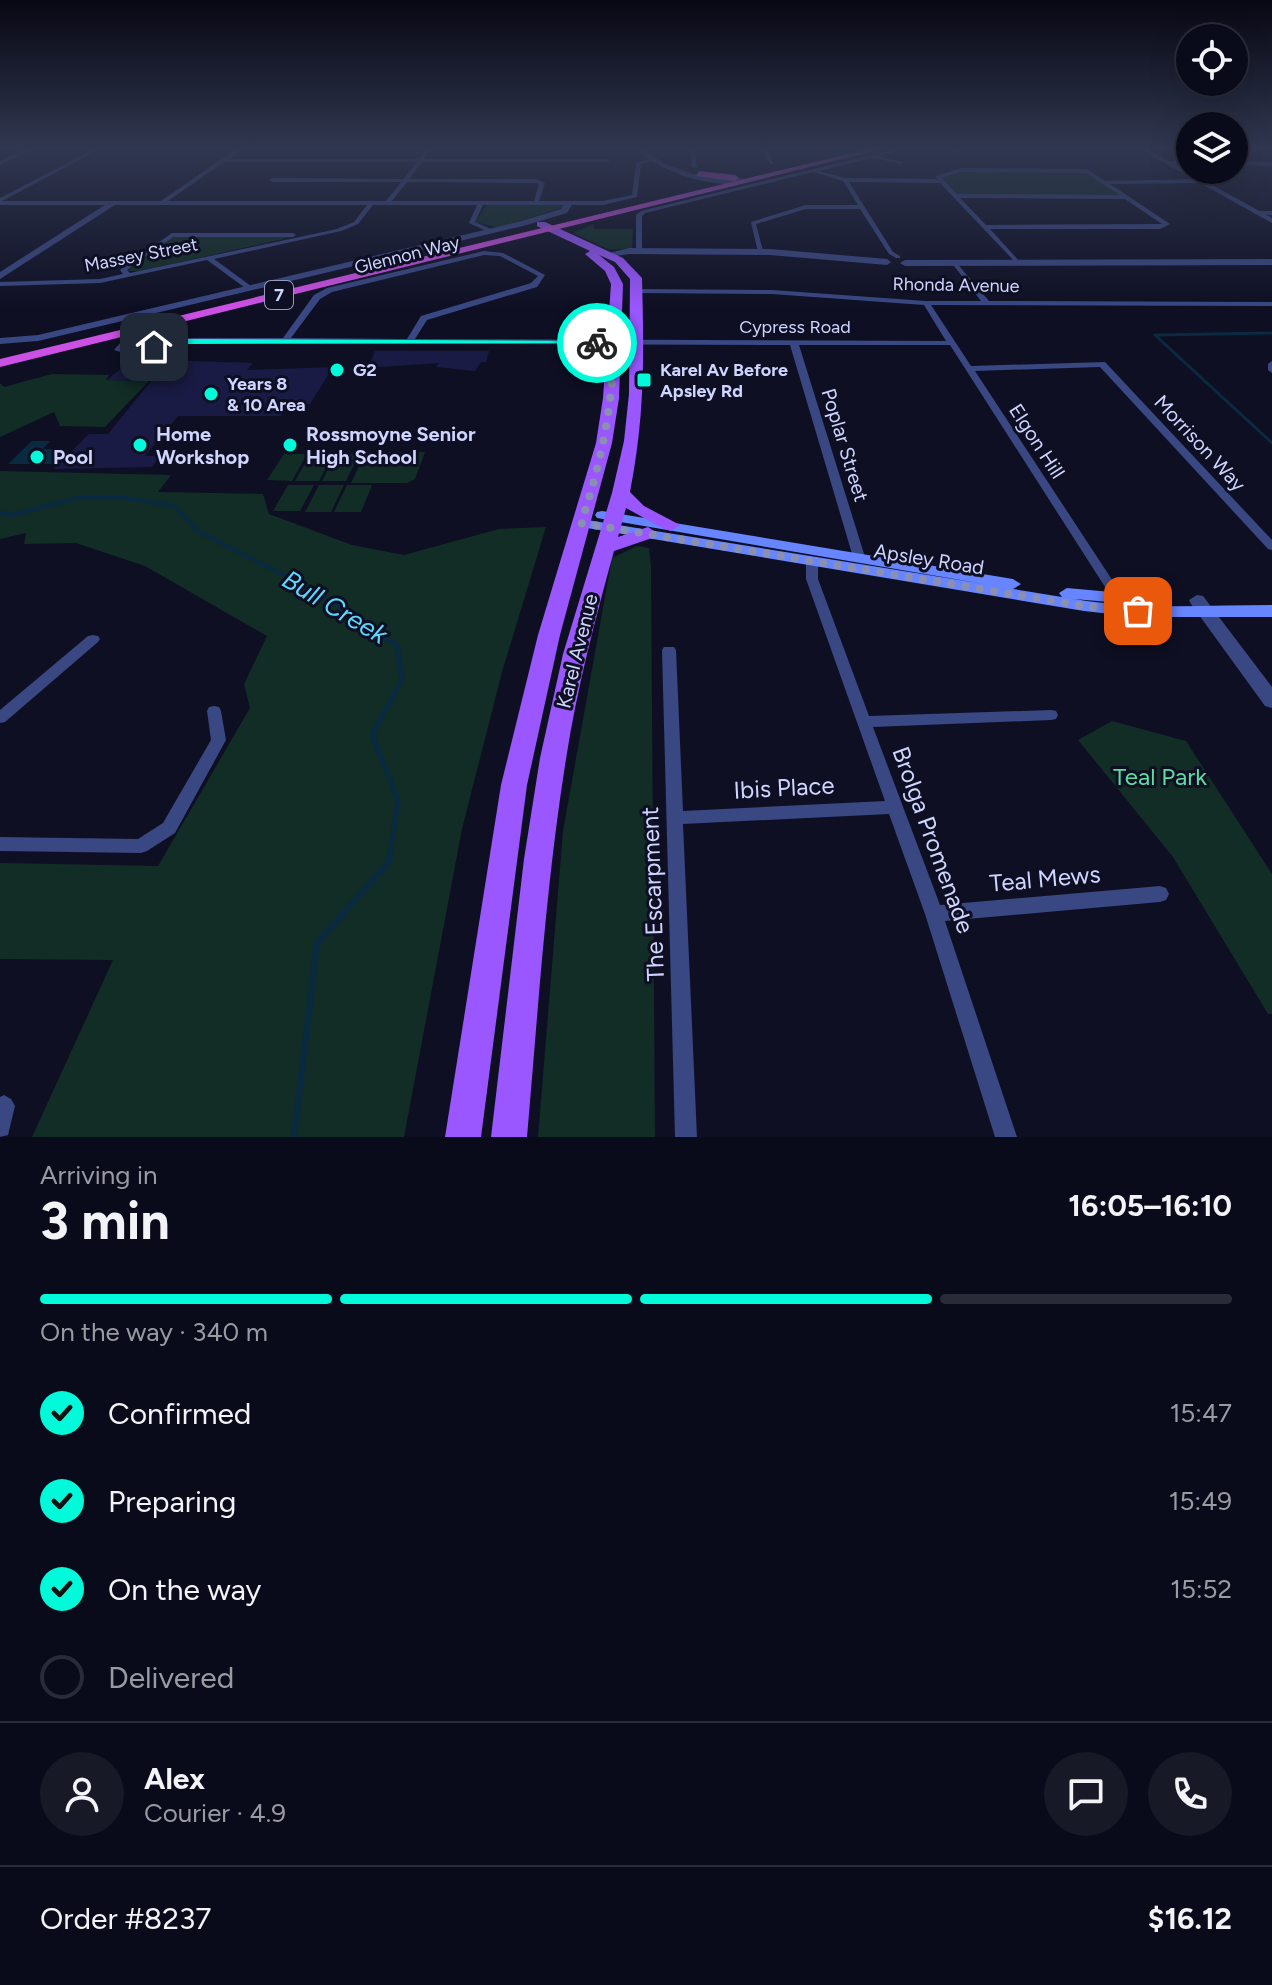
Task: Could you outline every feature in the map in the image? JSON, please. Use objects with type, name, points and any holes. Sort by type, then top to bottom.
[{"type":"highway","name":"7","points":[[0,353],[542,228],[639,202]]},
{"type":"highway","name":"7","points":[[0,363],[654,202]]},
{"type":"highway","points":[[521,236],[565,238],[566,229],[584,221]]},
{"type":"main road","points":[[542,228],[633,273],[639,291]]},
{"type":"main road","points":[[565,238],[587,252],[605,258]]},
{"type":"main road","name":"Karel Avenue","points":[[463,1137],[514,785],[530,708],[604,443],[617,284],[605,258]]},
{"type":"main road","name":"Karel Avenue","points":[[509,1137],[538,859],[553,758],[569,674],[621,493],[635,417],[639,291]]},
{"type":"main road","points":[[621,493],[638,510],[671,525]]},
{"type":"main road","name":"Apsley Road","points":[[583,518],[671,525],[1118,598],[1272,611]]},
{"type":"main road","name":"Apsley Road","points":[[612,522],[648,533],[1084,606],[1200,606],[1272,600]]},
{"type":"main road","points":[[603,548],[648,533]]},
{"type":"street","points":[[1,202],[607,202]]},
{"type":"street","points":[[639,251],[640,213],[685,202]]},
{"type":"street","points":[[860,202],[897,259]]},
{"type":"street","points":[[962,202],[1017,262]]},
{"type":"street","points":[[986,227],[1167,225],[1134,202]]},
{"type":"street","points":[[1237,202],[1272,221]]},
{"type":"street","points":[[0,213],[20,203]]},
{"type":"street","points":[[0,276],[114,203]]},
{"type":"street","points":[[481,203],[472,223],[491,231]]},
{"type":"street","points":[[0,341],[38,338],[539,220],[564,211],[569,203]]},
{"type":"street","name":"Massey Street","points":[[0,284],[74,284],[209,258],[352,225],[371,204]]},
{"type":"street","points":[[760,251],[753,223],[806,207],[863,207]]},
{"type":"street","points":[[1256,213],[1272,213]]},
{"type":"street","points":[[128,275],[123,270],[172,235],[287,234],[300,238]]},
{"type":"street","points":[[605,258],[639,251],[760,251],[872,260],[954,262],[1272,262]]},
{"type":"street","name":"Glennon Way","points":[[284,342],[317,297],[330,290],[484,253],[501,254],[542,275],[534,285],[424,318],[409,342]]},
{"type":"street","points":[[209,258],[248,288]]},
{"type":"street","points":[[954,262],[987,303]]},
{"type":"street","name":"Rhonda Avenue","points":[[639,291],[772,292],[926,303],[1272,304]]},
{"type":"street","name":"Elgon Hill","points":[[926,303],[1118,598]]},
{"type":"street","points":[[138,340],[179,342],[130,353],[118,350],[138,340]]},
{"type":"street","name":"Cypress Road","points":[[179,342],[951,343]]},
{"type":"street","name":"Poplar Street","points":[[794,343],[859,557]]},
{"type":"street","name":"Morrison Way","points":[[1093,355],[1272,547]]},
{"type":"street","points":[[968,369],[1102,364]]},
{"type":"street","name":"Brolga Promenade","points":[[812,561],[812,579],[934,914],[1006,1137]]},
{"type":"street","points":[[1200,606],[1272,701]]},
{"type":"street","points":[[0,718],[93,639]]},
{"type":"street","name":"The Escarpment","points":[[669,650],[686,1137]]},
{"type":"street","points":[[0,844],[141,846],[152,841],[169,828],[219,740],[214,711]]},
{"type":"street","points":[[865,722],[1051,715]]},
{"type":"street","name":"Ibis Place","points":[[674,818],[896,807]]},
{"type":"street","name":"Teal Mews","points":[[934,914],[1160,894]]},
{"type":"green space","points":[[487,205],[564,207],[499,228],[475,222]]},
{"type":"green space","points":[[594,224],[593,229],[633,229],[632,248],[610,250],[573,233]]},
{"type":"green space","points":[[173,236],[292,237],[140,271],[127,271]]},
{"type":"green space","points":[[52,374],[109,375],[106,380],[149,381],[105,427],[60,426],[54,412],[0,437],[0,383],[4,387]]},
{"type":"green space","points":[[366,452],[425,452],[415,479],[407,483],[351,483]]},
{"type":"green space","points":[[284,454],[307,454],[292,481],[267,480]]},
{"type":"green space","points":[[310,454],[333,454],[319,481],[295,481]]},
{"type":"green space","points":[[336,454],[359,454],[346,481],[322,481]]},
{"type":"green space","points":[[0,471],[171,475],[158,492],[263,494],[269,514],[352,545],[404,555],[499,529],[546,527],[502,672],[462,829],[404,1137],[32,1137],[113,960],[0,959],[0,863],[158,866],[250,708],[244,684],[267,636],[145,566],[76,543],[24,544],[26,533],[0,539]]},
{"type":"green space","points":[[288,485],[314,485],[300,511],[273,511]]},
{"type":"green space","points":[[319,485],[344,485],[331,512],[305,512]]},
{"type":"green space","points":[[347,485],[372,485],[361,512],[334,512]]},
{"type":"green space","points":[[637,546],[649,548],[651,566],[655,1137],[538,1137],[563,831],[612,558]]},
{"type":"green space","name":"Teal Park","points":[[1112,721],[1186,741],[1272,874],[1272,1014],[1268,1014],[1173,857],[1078,740]]},
{"type":"water","name":"Pool","points":[[32,441],[50,441],[43,449],[66,449],[52,464],[8,464]]},
{"type":"building","points":[[375,351],[489,351],[486,362],[481,362],[475,371],[436,367],[439,363],[381,367],[370,364]]},
{"type":"building","points":[[158,360],[253,363],[247,370],[333,367],[310,404],[289,404],[281,416],[178,416],[145,456],[160,456],[152,467],[54,469],[89,434],[108,434],[151,381],[107,380],[119,370],[148,370]]},
{"type":"waterway","points":[[1249,333],[1272,333],[1155,335],[1272,443]]},
{"type":"waterway","name":"Bull Creek","points":[[0,513],[12,515],[82,497],[119,497],[174,506],[199,532],[310,588],[384,637]]},
{"type":"waterway","name":"Bull Creek","points":[[381,635],[397,645],[402,680],[372,735],[398,800],[390,856]]},
{"type":"waterway","name":"Bull Creek","points":[[294,1137],[317,943],[389,862],[390,854]]},
{"type":"way so far","points":[[597,343],[614,343],[611,398],[604,443],[581,523],[1084,606],[1138,611]]},
{"type":"place","name":"G2","points":[[337,370]]},
{"type":"place","name":"Karel Av Before Apsley Rd","points":[[644,380]]},
{"type":"place","name":"Years 8 & 10 Area","points":[[211,394]]},
{"type":"place","name":"Home Workshop","points":[[140,445]]},
{"type":"place","name":"Rossmoyne Senior High School","points":[[290,445]]},
{"type":"place","name":"Pool","points":[[37,457]]},
{"type":"route","points":[[154,347],[179,342],[597,343]]}]
